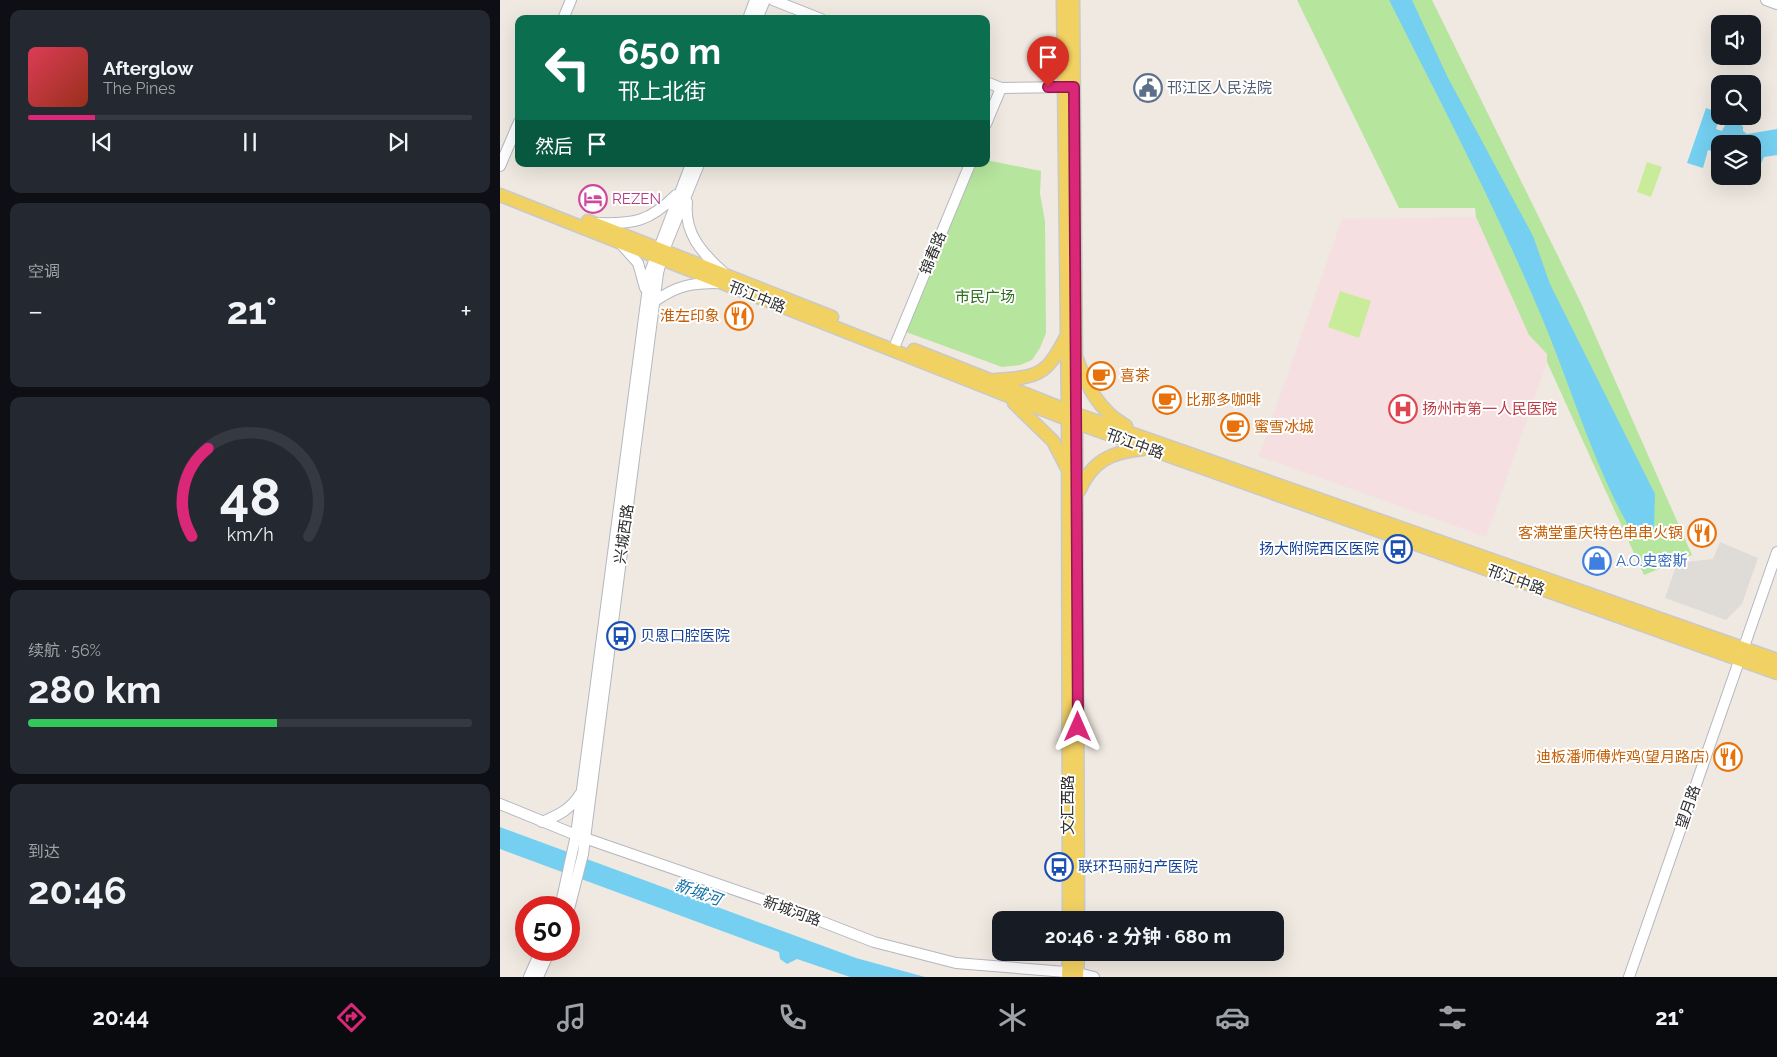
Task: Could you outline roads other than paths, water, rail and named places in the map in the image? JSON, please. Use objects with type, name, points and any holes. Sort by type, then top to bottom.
[{"type":"main road","name":"文汇西路","points":[[1063,0],[1068,87],[1076,357],[1068,471],[1069,911]]},
{"type":"main road","name":"文汇西路","points":[[1073,0],[1068,87],[1067,335],[1077,496],[1078,911]]},
{"type":"main road","name":"邗江中路","points":[[500,186],[594,223],[660,253],[1006,396],[1072,417],[1744,655],[1777,673]]},
{"type":"main road","name":"邗江中路","points":[[500,195],[619,243],[660,253]]},
{"type":"main road","name":"邗江中路","points":[[724,279],[991,380],[1072,417]]},
{"type":"main road","points":[[991,380],[1021,378],[1042,372],[1054,359],[1067,335]]},
{"type":"main road","points":[[1076,357],[1086,385],[1098,404],[1114,419],[1148,444]]},
{"type":"main road","points":[[1006,396],[1037,423],[1052,440],[1068,471]]},
{"type":"main road","points":[[1077,496],[1087,474],[1102,460],[1123,451],[1148,444]]},
{"type":"main road","name":"邗江中路","points":[[1744,655],[1777,660]]},
{"type":"main road","points":[[1071,961],[1073,975]]},
{"type":"main road","points":[[1073,975],[1076,961]]},
{"type":"street","points":[[565,15],[571,0]]},
{"type":"street","points":[[749,15],[755,0]]},
{"type":"street","points":[[759,15],[765,0]]},
{"type":"street","points":[[774,0],[811,15]]},
{"type":"street","points":[[1766,0],[1777,4]]},
{"type":"street","points":[[990,84],[1001,88],[1068,87]]},
{"type":"street","points":[[990,114],[1001,88]]},
{"type":"street","points":[[500,166],[515,131]]},
{"type":"street","name":"兴城西路","points":[[580,837],[582,790],[651,299],[660,253],[684,190],[690,167]]},
{"type":"street","name":"兴城西路","points":[[684,190],[696,167]]},
{"type":"street","name":"锦春路","points":[[896,343],[969,167]]},
{"type":"street","points":[[594,223],[643,221],[661,210],[684,190]]},
{"type":"street","points":[[684,190],[686,214],[691,235],[702,254],[724,279]]},
{"type":"street","points":[[619,243],[638,263],[651,299],[687,284],[724,279]]},
{"type":"street","name":"兴城西路","points":[[570,896],[578,853],[651,299]]},
{"type":"street","name":"望月路","points":[[1636,977],[1777,552]]},
{"type":"street","name":"望月路","points":[[1629,977],[1744,655],[1777,570]]},
{"type":"street","points":[[542,822],[574,805],[582,790]]},
{"type":"street","name":"新城河路","points":[[500,804],[580,837],[784,907],[874,942],[956,963],[1094,977]]},
{"type":"street","name":"兴城西路","points":[[565,896],[572,879]]},
{"type":"street","points":[[529,977],[536,961]]},
{"type":"street","points":[[538,977],[545,961]]},
{"type":"water","points":[[1389,0],[1412,0],[1447,76],[1533,236],[1550,284],[1655,494],[1654,527],[1636,539],[1621,512],[1596,457],[1552,341],[1505,233]]},
{"type":"water","points":[[1706,108],[1711,110],[1711,125],[1717,125],[1716,129],[1722,131],[1725,125],[1741,125],[1743,126],[1743,131],[1747,134],[1777,129],[1777,155],[1764,157],[1761,164],[1761,135],[1711,135],[1711,151],[1708,150],[1703,168],[1687,163]]},
{"type":"water","points":[[500,827],[856,958],[925,977],[850,977],[797,959],[787,964],[780,959],[779,952],[500,849]]},
{"type":"place","name":"邗江区人民法院","points":[[1148,88]]},
{"type":"place","name":"REZEN","points":[[593,199]]},
{"type":"place","name":"淮左印象","points":[[739,316]]},
{"type":"place","name":"喜茶","points":[[1101,376]]},
{"type":"place","name":"比那多咖啡","points":[[1167,400]]},
{"type":"place","name":"扬州市第一人民医院","points":[[1403,409]]},
{"type":"place","name":"蜜雪冰城","points":[[1235,427]]},
{"type":"place","name":"客满堂重庆特色串串火锅","points":[[1702,533]]},
{"type":"place","name":"扬大附院西区医院","points":[[1398,549]]},
{"type":"place","name":"A.O.史密斯","points":[[1597,561]]},
{"type":"place","name":"贝恩口腔医院","points":[[621,636]]},
{"type":"place","name":"迪板潘师傅炸鸡(望月路店)","points":[[1728,757]]},
{"type":"place","name":"联环玛丽妇产医院","points":[[1059,867]]},
{"type":"park label","name":"市民广场","points":[[985,297]]},
{"type":"water label","name":"新城河","points":[[698,892]]}]
